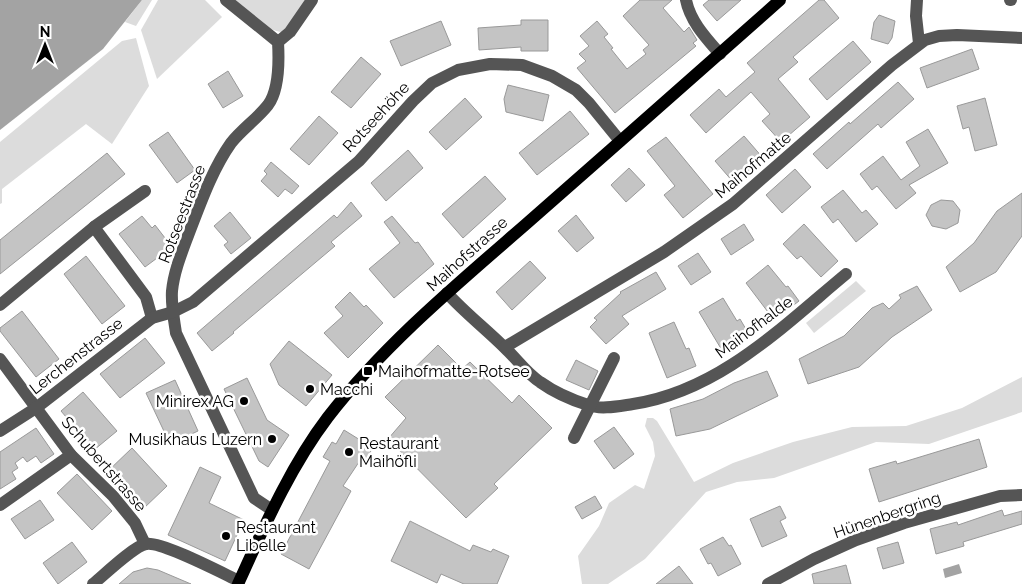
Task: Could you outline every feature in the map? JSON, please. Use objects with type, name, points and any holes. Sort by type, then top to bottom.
[{"type":"main road","name":"Maihofstrasse","points":[[238,582],[272,510],[305,451],[327,418],[381,357],[447,293],[780,0]]},
{"type":"street","points":[[226,0],[278,42],[290,32],[312,0]]},
{"type":"street","points":[[686,0],[688,9],[702,34],[720,54]]},
{"type":"street","points":[[917,0],[917,34],[919,44]]},
{"type":"street","name":"Maihofmatte","points":[[505,347],[664,252],[734,204],[925,40],[939,36],[957,35],[1022,38]]},
{"type":"street","name":"Rotseestrasse","points":[[272,510],[254,498],[176,333],[172,291],[178,263],[203,196],[218,165],[232,143],[268,104],[273,95],[279,55],[278,42]]},
{"type":"street","name":"Rotseehöhe","points":[[173,312],[193,302],[359,161],[413,101],[432,83],[458,70],[490,64],[522,64],[552,76],[576,90],[620,141]]},
{"type":"street","points":[[0,305],[94,228],[145,191]]},
{"type":"street","points":[[94,228],[146,297],[152,318]]},
{"type":"street","name":"Maihofhalde","points":[[447,293],[464,311],[505,347],[539,382],[565,396],[590,406],[617,407],[645,402],[680,392],[707,380],[746,357],[846,274]]},
{"type":"street","name":"Lerchenstrasse","points":[[0,431],[36,408],[152,318],[173,312]]},
{"type":"street","points":[[574,438],[614,358]]},
{"type":"street","name":"Schubertstrasse","points":[[0,359],[71,455],[113,496],[135,523],[145,544]]},
{"type":"street","points":[[0,505],[71,455]]},
{"type":"street","name":"Hünenbergring","points":[[768,584],[814,559],[856,540],[904,523],[1000,496],[1022,495]]},
{"type":"street","points":[[93,584],[145,544],[160,545],[238,582]]},
{"type":"shaded area","points":[[0,0],[142,0],[103,49],[0,130]]},
{"type":"shaded area","points":[[142,0],[152,0],[136,26],[125,22]]},
{"type":"shaded area","points":[[158,0],[205,0],[222,17],[157,79],[141,30]]},
{"type":"shaded area","points":[[233,0],[306,0],[284,32],[264,25]]},
{"type":"shaded area","points":[[136,38],[149,86],[112,144],[86,124],[2,189],[2,203],[0,204],[0,142],[122,41]]},
{"type":"shaded area","points":[[856,281],[866,291],[814,333],[806,323]]},
{"type":"shaded area","points":[[1022,377],[1022,412],[929,444],[876,442],[774,478],[737,482],[706,492],[645,559],[608,584],[582,584],[578,556],[599,526],[609,503],[635,485],[644,489],[655,456],[653,442],[645,426],[647,418],[653,418],[657,421],[694,482],[733,463],[793,442],[852,427],[906,426],[962,408]]},
{"type":"shaded area","points":[[959,564],[962,573],[945,578],[943,569]]},
{"type":"building","points":[[640,0],[672,0],[663,8],[684,32],[689,27],[697,40],[693,43],[696,46],[615,113],[577,68],[586,61],[579,54],[589,46],[580,36],[597,21],[608,34],[604,37],[613,48],[611,49],[627,69],[646,54],[643,50],[649,45],[623,16]]},
{"type":"building","points":[[709,0],[741,0],[717,21],[703,5]]},
{"type":"building","points":[[819,0],[824,0],[839,18],[793,57],[798,62],[778,79],[810,117],[781,142],[762,121],[770,114],[751,92],[706,133],[690,115],[719,89],[726,97],[755,72],[747,63]]},
{"type":"building","points":[[879,15],[895,21],[892,38],[888,44],[871,39],[874,22]]},
{"type":"building","points":[[521,20],[548,20],[548,51],[521,51],[521,47],[479,50],[478,28],[521,25]]},
{"type":"building","points":[[441,21],[451,45],[401,66],[390,41]]},
{"type":"building","points":[[853,41],[871,62],[827,100],[809,79]]},
{"type":"building","points":[[972,49],[979,69],[927,88],[920,68]]},
{"type":"building","points":[[361,57],[381,74],[351,108],[331,92]]},
{"type":"building","points":[[228,71],[243,96],[223,108],[208,84]]},
{"type":"building","points":[[898,82],[914,99],[881,128],[878,124],[827,169],[813,154]]},
{"type":"building","points":[[508,85],[549,95],[543,121],[506,112],[504,99]]},
{"type":"building","points":[[465,98],[482,117],[446,150],[429,132]]},
{"type":"building","points":[[985,98],[997,145],[975,151],[969,127],[963,129],[957,106]]},
{"type":"building","points":[[570,111],[589,134],[537,175],[519,153]]},
{"type":"building","points":[[319,116],[338,133],[309,165],[290,149]]},
{"type":"building","points":[[928,129],[948,163],[909,185],[916,193],[896,209],[877,186],[872,190],[860,174],[883,156],[901,180],[920,166],[906,142]]},
{"type":"building","points":[[168,132],[195,170],[177,183],[149,145]]},
{"type":"building","points":[[744,136],[763,158],[734,183],[715,161]]},
{"type":"building","points":[[666,137],[713,194],[683,218],[664,195],[675,186],[647,151]]},
{"type":"building","points":[[408,150],[423,168],[386,201],[371,183]]},
{"type":"building","points":[[107,153],[125,174],[0,274],[0,240]]},
{"type":"building","points":[[271,162],[299,186],[292,194],[285,189],[278,197],[261,181],[267,174],[264,171]]},
{"type":"building","points":[[629,168],[645,185],[626,202],[611,185]]},
{"type":"building","points":[[795,169],[811,187],[782,213],[766,195]]},
{"type":"building","points":[[485,176],[506,199],[463,238],[442,214]]},
{"type":"building","points":[[843,190],[862,213],[866,210],[878,224],[856,242],[838,219],[833,223],[821,207]]},
{"type":"building","points":[[1022,193],[1022,236],[996,272],[960,292],[946,267],[974,243],[997,211]]},
{"type":"building","points":[[941,200],[953,201],[960,210],[958,223],[946,229],[932,226],[926,215],[931,205]]},
{"type":"building","points":[[351,202],[362,216],[331,242],[335,246],[212,351],[197,333],[334,215],[337,218]]},
{"type":"building","points":[[230,212],[251,238],[231,254],[224,245],[228,242],[214,226]]},
{"type":"building","points":[[576,215],[594,238],[577,252],[558,231]]},
{"type":"building","points":[[142,216],[152,228],[155,225],[172,247],[145,267],[119,234]]},
{"type":"building","points":[[392,216],[415,243],[418,242],[434,264],[394,298],[369,269],[400,243],[384,222]]},
{"type":"building","points":[[744,224],[754,240],[731,255],[721,239]]},
{"type":"building","points":[[804,224],[838,261],[821,277],[801,256],[797,259],[783,244]]},
{"type":"building","points":[[698,253],[711,272],[691,285],[678,266]]},
{"type":"building","points":[[86,256],[125,306],[102,324],[64,274]]},
{"type":"building","points":[[530,261],[546,278],[512,310],[496,292]]},
{"type":"building","points":[[768,265],[799,301],[774,320],[746,283]]},
{"type":"building","points":[[656,272],[666,289],[622,316],[629,324],[606,344],[590,327],[597,320],[594,318],[620,292]]},
{"type":"building","points":[[917,286],[932,310],[892,337],[859,367],[808,384],[799,359],[844,336],[872,308],[883,303],[889,309],[901,298],[899,295]]},
{"type":"building","points":[[350,292],[383,323],[348,358],[324,333],[343,316],[335,307]]},
{"type":"building","points":[[723,298],[737,321],[740,319],[750,336],[723,352],[699,312]]},
{"type":"building","points":[[22,311],[59,359],[36,377],[0,331],[0,328]]},
{"type":"building","points":[[674,322],[686,349],[689,348],[696,366],[667,378],[649,333]]},
{"type":"building","points":[[145,338],[165,363],[120,398],[100,374]]},
{"type":"building","points":[[289,341],[332,375],[306,406],[279,385],[270,364]]},
{"type":"building","points":[[438,345],[462,369],[470,362],[512,403],[519,395],[552,428],[494,484],[498,488],[466,518],[388,439],[406,418],[385,397]]},
{"type":"building","points":[[576,360],[598,371],[589,390],[566,380]]},
{"type":"building","points":[[767,371],[778,396],[710,429],[676,436],[670,409],[703,399],[734,383]]},
{"type":"building","points":[[247,378],[267,420],[289,435],[268,467],[259,461],[224,389]]},
{"type":"building","points":[[175,380],[198,431],[170,444],[146,393]]},
{"type":"building","points":[[83,392],[117,431],[94,450],[61,411]]},
{"type":"building","points":[[614,427],[634,454],[614,469],[594,441]]},
{"type":"building","points":[[36,428],[54,454],[41,463],[36,456],[27,462],[23,457],[15,463],[18,468],[12,472],[16,479],[0,489],[0,452]]},
{"type":"building","points":[[344,430],[373,448],[362,464],[359,462],[343,486],[351,491],[309,569],[281,554],[330,461],[323,457],[332,442],[336,444]]},
{"type":"building","points":[[979,439],[987,467],[879,502],[869,469],[896,461],[897,464]]},
{"type":"building","points":[[132,448],[167,486],[143,509],[107,472]]},
{"type":"building","points":[[200,467],[221,477],[209,503],[244,520],[225,561],[168,535]]},
{"type":"building","points":[[77,474],[112,511],[92,530],[57,493]]},
{"type":"building","points":[[595,496],[602,508],[582,519],[575,507]]},
{"type":"building","points":[[40,500],[54,520],[25,539],[11,519]]},
{"type":"building","points":[[780,506],[786,518],[780,521],[787,536],[762,547],[750,519]]},
{"type":"building","points":[[1002,510],[1004,516],[1022,511],[1022,524],[963,542],[964,546],[936,554],[930,529],[957,522],[958,525]]},
{"type":"building","points":[[410,521],[470,551],[473,545],[491,552],[493,549],[509,556],[497,584],[464,584],[441,574],[437,583],[391,561]]},
{"type":"building","points":[[723,537],[729,546],[731,545],[741,564],[718,576],[711,563],[708,564],[700,549]]},
{"type":"building","points":[[72,542],[87,562],[58,584],[43,563]]},
{"type":"building","points":[[898,542],[904,563],[883,569],[877,548]]},
{"type":"building","points":[[846,565],[851,584],[814,584],[812,574]]},
{"type":"building","points":[[679,566],[693,584],[656,584]]},
{"type":"building","points":[[147,568],[158,570],[191,584],[119,584],[133,572]]},
{"type":"place","name":"Maihofmatte-Rotsee","points":[[368,371]]},
{"type":"place","name":"Macchi","points":[[310,389]]},
{"type":"place","name":"Minirex AG","points":[[244,401]]},
{"type":"place","name":"Musikhaus Luzern","points":[[272,439]]},
{"type":"place","name":"Restaurant Maihöfli","points":[[349,452]]},
{"type":"place","name":"Restaurant Libelle","points":[[226,536]]}]
